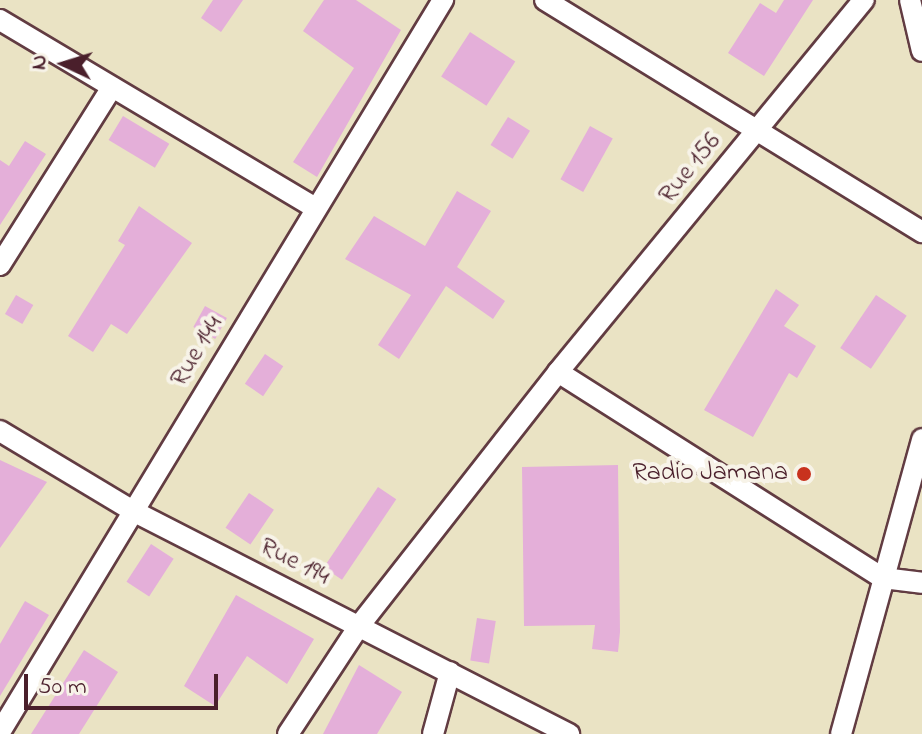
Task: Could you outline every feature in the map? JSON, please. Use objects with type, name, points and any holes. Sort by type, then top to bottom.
[{"type":"street","name":"Rue 144","points":[[3,731],[315,208],[443,0]]},
{"type":"street","points":[[545,0],[754,133],[922,232]]},
{"type":"street","name":"Rue 156","points":[[288,734],[359,626],[558,372],[864,0]]},
{"type":"street","points":[[910,0],[922,51]]},
{"type":"street","points":[[0,20],[315,208]]},
{"type":"street","points":[[0,265],[112,87]]},
{"type":"street","points":[[558,372],[883,578],[922,583]]},
{"type":"street","name":"Rue 194","points":[[0,431],[133,511],[569,734]]},
{"type":"street","points":[[841,734],[922,439]]},
{"type":"street","points":[[433,734],[450,672]]},
{"type":"building","points":[[213,0],[243,0],[221,32],[201,18]]},
{"type":"building","points":[[324,0],[356,0],[401,30],[317,177],[293,162],[354,68],[303,31]]},
{"type":"building","points":[[784,0],[813,0],[764,76],[728,53],[760,3],[776,13]]},
{"type":"building","points":[[470,32],[515,61],[486,106],[441,76]]},
{"type":"building","points":[[123,116],[169,144],[155,168],[109,140]]},
{"type":"building","points":[[508,117],[530,131],[513,159],[491,145]]},
{"type":"building","points":[[590,126],[613,139],[583,192],[560,179]]},
{"type":"building","points":[[25,141],[46,154],[0,225],[0,160],[9,166]]},
{"type":"building","points":[[457,191],[491,211],[457,267],[505,301],[493,319],[446,286],[399,359],[378,345],[411,295],[345,259],[374,216],[425,246]]},
{"type":"building","points":[[139,206],[192,243],[127,334],[111,324],[93,352],[68,336],[125,245],[118,241]]},
{"type":"building","points":[[776,289],[799,305],[784,326],[816,346],[797,378],[789,373],[753,437],[704,410]]},
{"type":"building","points":[[16,295],[33,305],[22,324],[5,314]]},
{"type":"building","points":[[876,295],[907,316],[871,369],[840,348]]},
{"type":"building","points":[[205,306],[227,318],[215,339],[193,327]]},
{"type":"building","points":[[265,354],[283,366],[263,396],[245,384]]},
{"type":"building","points":[[0,460],[47,482],[0,548]]},
{"type":"building","points":[[618,465],[618,652],[592,649],[595,625],[524,626],[522,467]]},
{"type":"building","points":[[378,487],[396,499],[342,580],[324,567]]},
{"type":"building","points":[[249,493],[274,510],[250,545],[226,528]]},
{"type":"building","points":[[151,544],[174,559],[149,596],[126,582]]},
{"type":"building","points":[[236,595],[314,639],[287,684],[247,656],[215,706],[184,686]]},
{"type":"building","points":[[25,601],[49,615],[0,696],[0,644]]},
{"type":"building","points":[[477,618],[496,621],[489,663],[470,660]]},
{"type":"building","points":[[84,650],[118,672],[79,734],[31,734]]},
{"type":"building","points":[[359,665],[402,692],[377,734],[323,734]]},
{"type":"place","name":"Radio Jamana","points":[[804,474]]}]
